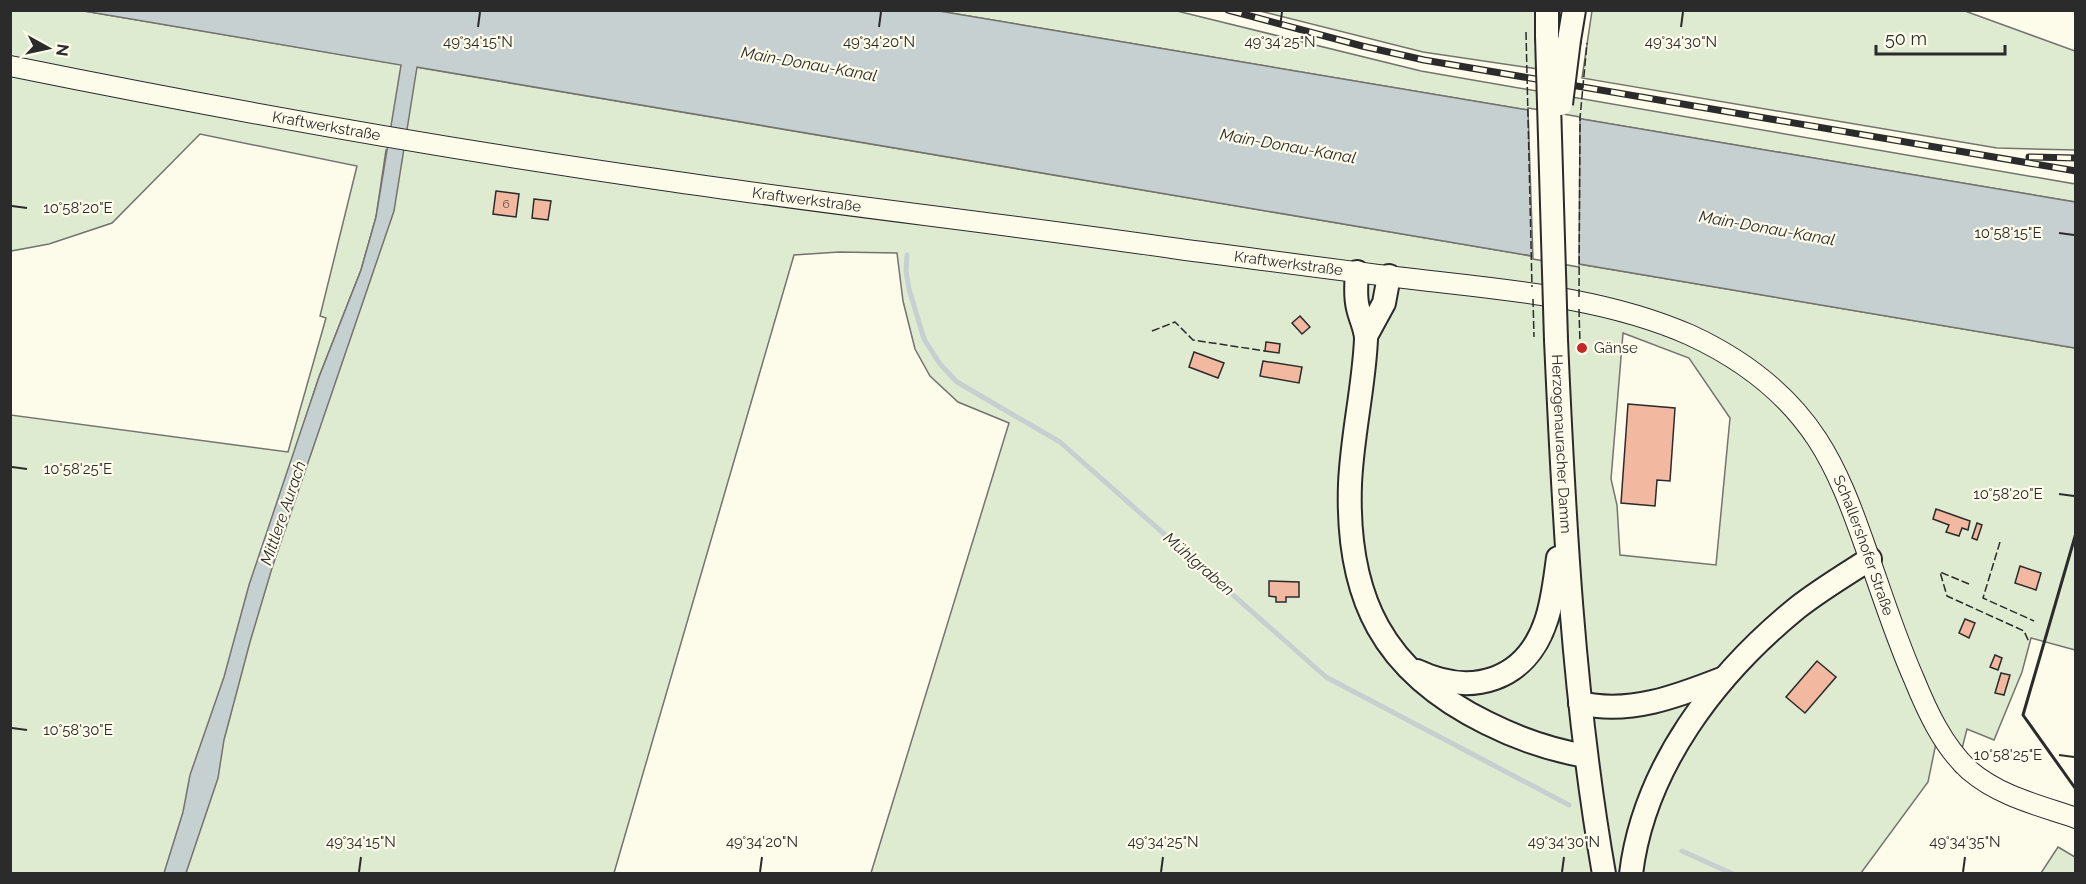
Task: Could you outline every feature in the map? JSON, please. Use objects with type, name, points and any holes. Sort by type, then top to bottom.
[{"type":"main road","name":"Herzogenauracher Damm","points":[[1547,10],[1558,38],[1552,174],[1563,505],[1580,703],[1604,873]]},
{"type":"main road","points":[[1558,38],[1575,10]]},
{"type":"main road","points":[[1357,272],[1358,308],[1366,336],[1350,484],[1351,520],[1355,560],[1364,595],[1376,624],[1390,649],[1407,667],[1452,705],[1529,742],[1562,752],[1586,756]]},
{"type":"main road","points":[[1366,336],[1384,303],[1389,276]]},
{"type":"main road","points":[[1407,667],[1442,680],[1478,684],[1496,679],[1522,661],[1538,640],[1546,621],[1552,596],[1563,505]]},
{"type":"main road","points":[[1631,873],[1644,811],[1655,785],[1673,750],[1724,678],[1796,609],[1869,559]]},
{"type":"main road","points":[[1580,703],[1602,707],[1634,706],[1687,693],[1724,678]]},
{"type":"street","name":"Kraftwerkstraße","points":[[10,66],[348,130],[658,180],[1357,272],[1532,292],[1608,309]]},
{"type":"street","name":"Schallershofer Straße","points":[[1608,309],[1688,334],[1723,351],[1770,385],[1793,408],[1830,461],[1855,518],[1893,628],[1921,696],[1935,724],[1957,758],[1976,775],[2008,795],[2076,818]]},
{"type":"green space","points":[[11,11],[84,11],[2075,348],[2075,650],[2031,638],[2022,672],[1994,740],[1967,729],[1956,772],[1936,743],[1928,782],[1861,873],[871,873],[1009,423],[958,402],[930,376],[915,349],[903,301],[897,253],[839,252],[794,255],[614,873],[11,873],[11,415],[288,452],[326,318],[320,316],[357,166],[200,134],[112,223],[49,244],[11,251]],"holes":[[[386,150],[402,152],[393,211],[309,458],[294,454],[319,377],[361,270],[376,217]],[[1623,333],[1689,358],[1730,418],[1716,565],[1620,555],[1617,505],[1611,479]]]},
{"type":"green space","points":[[939,11],[1177,11],[1421,71],[2075,184],[2075,202]]},
{"type":"green space","points":[[1260,11],[1543,11],[1552,71],[1423,52]]},
{"type":"green space","points":[[1592,11],[1965,11],[2075,51],[2075,150],[1997,148],[1582,78]]},
{"type":"green space","points":[[2058,847],[2075,857],[2075,873],[2041,873]]},
{"type":"water","points":[[84,11],[939,11],[2075,202],[2075,348],[417,67],[394,211],[272,568],[224,740],[218,778],[186,873],[164,873],[183,812],[190,775],[224,677],[249,585],[319,377],[361,270],[376,217],[401,65]]},
{"type":"pier","points":[[1528,108],[1580,117],[1579,267],[1533,259]]},
{"type":"building","points":[[496,191],[519,194],[516,217],[493,214]]},
{"type":"building","points":[[534,199],[551,201],[548,220],[532,218]]},
{"type":"building","points":[[1300,316],[1310,327],[1302,334],[1292,323]]},
{"type":"building","points":[[1266,342],[1280,344],[1279,353],[1265,351]]},
{"type":"building","points":[[1194,352],[1224,363],[1218,378],[1189,367]]},
{"type":"building","points":[[1263,361],[1302,367],[1299,383],[1260,376]]},
{"type":"building","points":[[1628,404],[1675,408],[1670,481],[1657,480],[1655,506],[1621,503]]},
{"type":"building","points":[[1936,509],[1970,521],[1968,530],[1962,528],[1959,536],[1946,532],[1949,525],[1933,519]]},
{"type":"building","points":[[1977,523],[1982,525],[1977,540],[1972,538]]},
{"type":"building","points":[[2020,566],[2041,573],[2036,590],[2015,583]]},
{"type":"building","points":[[1269,581],[1299,582],[1299,597],[1286,597],[1286,602],[1276,602],[1276,597],[1269,596]]},
{"type":"building","points":[[1965,619],[1975,623],[1969,638],[1959,633]]},
{"type":"building","points":[[1995,655],[2002,658],[1998,670],[1990,667]]},
{"type":"building","points":[[1817,661],[1836,677],[1805,713],[1786,697]]},
{"type":"building","points":[[2001,673],[2010,675],[2004,695],[1995,693]]},
{"type":"waterway","name":"Mühlgraben","points":[[907,255],[906,271],[909,289],[924,339],[940,364],[957,382],[1060,442],[1326,677],[1569,805]]},
{"type":"waterway","points":[[1682,851],[1733,874]]},
{"type":"railway","points":[[1228,10],[1424,60],[2076,171]]},
{"type":"railway","points":[[2029,157],[2076,158]]},
{"type":"fence","points":[[1526,32],[1532,287]]},
{"type":"fence","points":[[1579,297],[1580,118],[1587,43]]},
{"type":"fence","points":[[1533,299],[1534,337]]},
{"type":"fence","points":[[1579,309],[1580,344]]},
{"type":"fence","points":[[1152,331],[1175,322],[1193,340],[1265,351]]},
{"type":"fence","points":[[2000,542],[1983,598],[2034,621]]},
{"type":"fence","points":[[1969,584],[1940,572],[1947,596],[2024,631],[2029,642]]},
{"type":"wall","points":[[2075,788],[2023,715],[2076,533]]},
{"type":"place","name":"Gänse","points":[[1582,348]]},
{"type":"water label","name":"Main-Donau-Kanal","points":[[809,64]]},
{"type":"water label","name":"Main-Donau-Kanal","points":[[1288,146]]},
{"type":"water label","name":"Main-Donau-Kanal","points":[[1767,228]]},
{"type":"water label","name":"Mittlere Aurach","points":[[283,513]]}]
